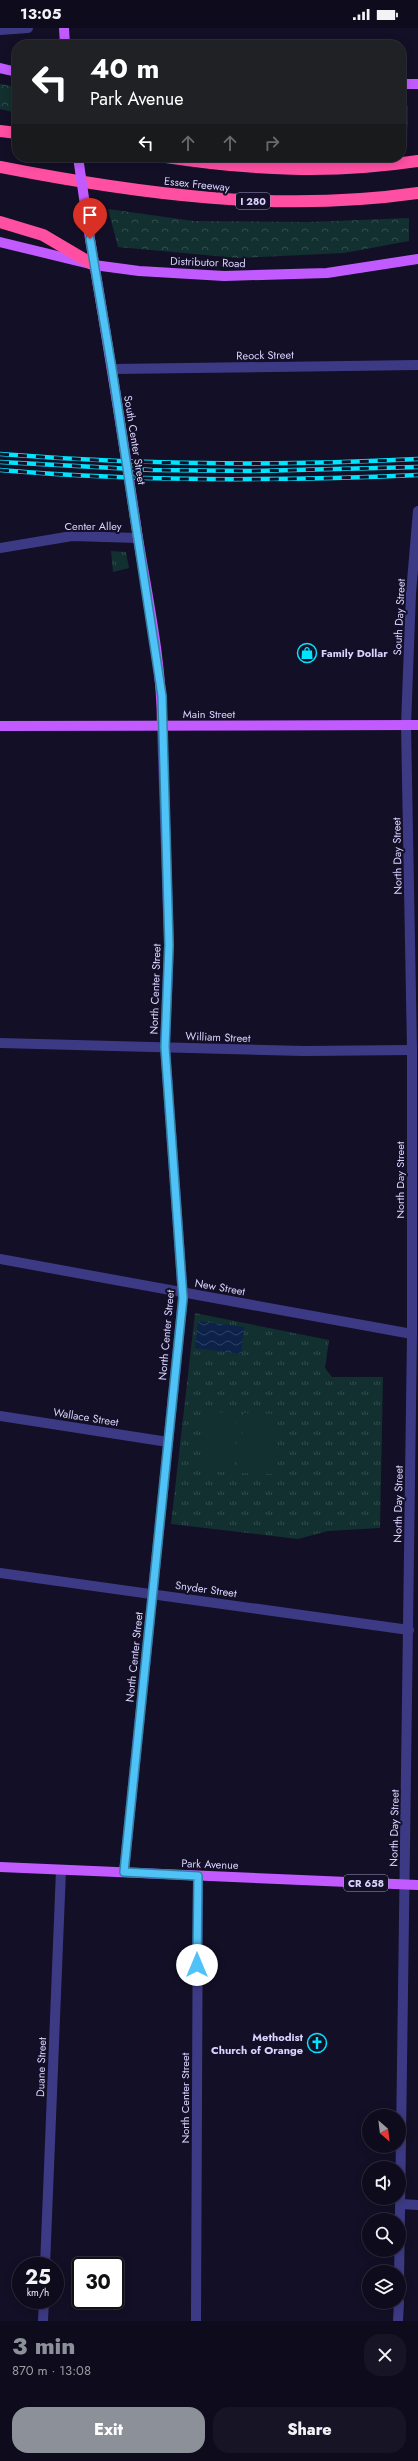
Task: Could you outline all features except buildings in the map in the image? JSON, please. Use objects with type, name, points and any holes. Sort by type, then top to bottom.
[{"type":"highway","points":[[0,131],[12,132]]},
{"type":"highway","name":"Essex Freeway","points":[[197,162],[222,166],[300,171],[418,161]]},
{"type":"highway","name":"Essex Freeway","points":[[0,167],[119,188],[218,200],[302,202],[387,198],[418,193]]},
{"type":"highway","points":[[0,222],[43,235],[94,264]]},
{"type":"main road","points":[[64,28],[65,40]]},
{"type":"main road","points":[[0,68],[12,71]]},
{"type":"main road","points":[[406,84],[418,84]]},
{"type":"main road","name":"South Center Street","points":[[79,162],[162,696],[162,726]]},
{"type":"main road","name":"Distributor Road","points":[[0,242],[94,264],[139,271],[224,276],[327,273],[418,259]]},
{"type":"main road","name":"Main Street","points":[[0,726],[418,725]]},
{"type":"main road","name":"Park Avenue","points":[[0,1867],[418,1885]]},
{"type":"street","points":[[0,30],[28,28]]},
{"type":"street","name":"Reock Street","points":[[112,369],[418,365]]},
{"type":"street","name":"South Day Street","points":[[406,725],[411,593],[418,511]]},
{"type":"street","name":"Center Alley","points":[[0,548],[72,536],[138,538]]},
{"type":"street","name":"North Day Street","points":[[402,2161],[409,1630],[415,1426],[412,1334],[412,1050],[406,725]]},
{"type":"street","name":"North Center Street","points":[[124,1872],[183,1292],[165,1047],[169,945],[162,726]]},
{"type":"street","name":"William Street","points":[[0,1043],[304,1051],[412,1050]]},
{"type":"street","name":"New Street","points":[[0,1260],[412,1334]]},
{"type":"street","name":"Wallace Street","points":[[0,1416],[168,1442]]},
{"type":"street","name":"Snyder Street","points":[[0,1573],[409,1630]]},
{"type":"street","name":"Duane Street","points":[[45,2257],[61,1870]]},
{"type":"street","name":"North Center Street","points":[[196,2321],[198,1876]]},
{"type":"street","points":[[406,2204],[418,2205]]},
{"type":"street","name":"North Day Street","points":[[399,2265],[401,2205]]},
{"type":"street","points":[[43,2321],[44,2309]]},
{"type":"street","points":[[398,2321],[399,2309]]},
{"type":"green space","points":[[0,84],[12,86],[12,112],[0,109]]},
{"type":"green space","points":[[406,106],[408,106],[406,144]]},
{"type":"green space","points":[[108,209],[194,221],[308,222],[409,218],[409,241],[344,253],[238,258],[118,247]]},
{"type":"green space","points":[[111,551],[126,552],[129,568],[113,572]]},
{"type":"green space","points":[[195,1313],[329,1340],[325,1368],[332,1377],[383,1377],[380,1528],[328,1531],[298,1539],[171,1524]]},
{"type":"green space","points":[[204,1412],[236,1413],[235,1472],[202,1472]]},
{"type":"green space","points":[[243,1413],[276,1414],[274,1474],[241,1473]]},
{"type":"water","points":[[198,1321],[244,1327],[241,1354],[195,1348]]},
{"type":"railway","points":[[0,454],[52,458],[209,463],[314,463],[418,459]]},
{"type":"railway","points":[[0,462],[152,470],[254,471],[418,467]]},
{"type":"railway","points":[[0,470],[104,477],[209,479],[418,475]]},
{"type":"place","name":"Family Dollar","points":[[307,653]]},
{"type":"place","name":"Methodist Church of Orange","points":[[317,2043]]},
{"type":"route","points":[[90,239],[112,369],[162,696],[169,945],[165,1047],[183,1298],[124,1872],[198,1876],[197,1965]]}]
